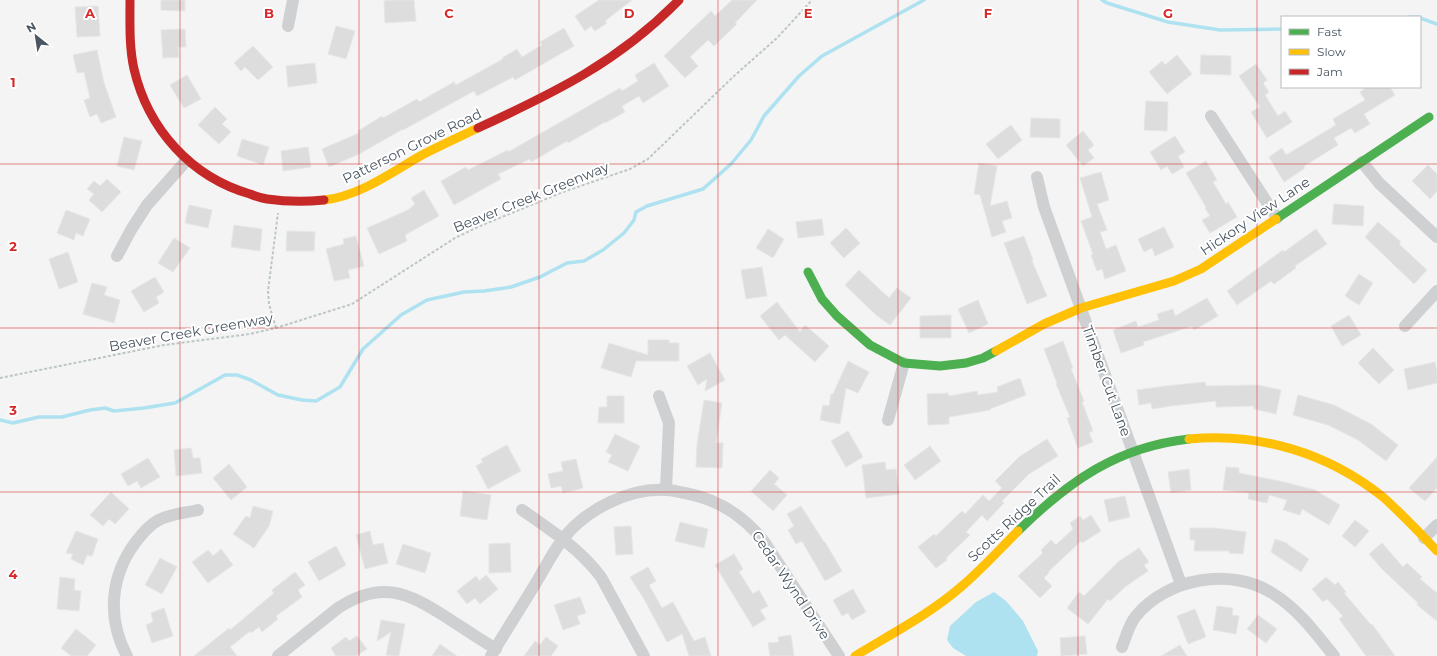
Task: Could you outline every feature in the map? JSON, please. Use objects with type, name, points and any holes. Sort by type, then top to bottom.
[{"type":"street","name":"Patterson Grove Road","points":[[130,0],[131,47],[134,70],[139,88],[146,104],[168,140],[186,160],[208,177],[228,187],[255,196],[293,202],[333,198],[356,191],[440,146],[571,83],[619,52],[641,35],[679,0]]},
{"type":"street","points":[[288,26],[293,0]]},
{"type":"street","points":[[1211,116],[1277,218]]},
{"type":"street","name":"Hickory View Lane","points":[[808,272],[822,299],[837,316],[870,345],[885,354],[904,363],[916,365],[940,366],[966,363],[983,358],[1044,324],[1081,308],[1174,281],[1201,269],[1429,117]]},
{"type":"street","points":[[117,256],[130,230],[147,205],[186,160]]},
{"type":"street","points":[[1362,162],[1379,183],[1437,237]]},
{"type":"street","name":"Timber Cut Lane","points":[[1037,177],[1044,207],[1182,584]]},
{"type":"street","points":[[1405,326],[1437,292]]},
{"type":"street","points":[[888,420],[904,363]]},
{"type":"street","points":[[659,396],[669,423],[666,490]]},
{"type":"street","name":"Scotts Ridge Trail","points":[[855,656],[936,606],[960,587],[980,570],[1042,508],[1073,483],[1100,466],[1133,452],[1170,441],[1212,437],[1244,438],[1265,441],[1288,447],[1331,464],[1365,484],[1383,498],[1437,551]]},
{"type":"street","name":"Cedar Wynd Drive","points":[[494,652],[563,539],[582,519],[598,508],[633,494],[666,490],[707,499],[724,506],[755,530],[839,656]]},
{"type":"street","points":[[127,656],[117,632],[113,612],[114,594],[122,564],[139,538],[157,521],[198,510]]},
{"type":"street","points":[[522,510],[584,556],[601,577],[644,656]]},
{"type":"street","points":[[1424,538],[1437,525]]},
{"type":"street","points":[[1122,647],[1135,618],[1145,606],[1161,595],[1182,584],[1220,579],[1235,580],[1255,585],[1271,592],[1300,614],[1334,656]]},
{"type":"street","points":[[278,656],[348,601],[369,593],[381,592],[392,592],[413,598],[428,606],[494,652]]},
{"type":"path","name":"Beaver Creek Greenway","points":[[0,378],[164,345],[250,334],[276,328],[352,304],[455,238],[480,226],[563,192],[630,169],[648,159],[734,76],[777,38],[812,0]]},
{"type":"path","points":[[276,328],[269,304],[268,291],[278,211]]},
{"type":"water","points":[[994,592],[1006,601],[1023,621],[1038,651],[1037,656],[966,656],[953,648],[947,640],[950,626],[976,602]]},
{"type":"building","points":[[161,0],[185,0],[185,11],[161,10]]},
{"type":"building","points":[[414,0],[416,21],[385,23],[384,1]]},
{"type":"building","points":[[599,0],[632,0],[605,21],[607,23],[595,31],[591,26],[585,31],[575,16]]},
{"type":"building","points":[[732,0],[757,0],[735,23],[737,24],[714,46],[708,40],[690,57],[698,66],[685,78],[664,56],[711,11],[715,16]]},
{"type":"building","points":[[98,6],[100,36],[77,37],[75,7]]},
{"type":"building","points":[[336,26],[355,31],[346,59],[328,54]]},
{"type":"building","points":[[564,28],[574,46],[515,80],[513,77],[477,96],[474,91],[359,154],[329,167],[322,149],[359,133],[358,131],[382,116],[383,118],[417,99],[419,102],[454,82],[456,85],[503,59],[502,58],[517,49],[522,57],[542,45],[540,42]]},
{"type":"building","points":[[185,29],[186,47],[178,47],[179,57],[163,58],[161,30]]},
{"type":"building","points":[[253,46],[273,67],[258,80],[245,67],[241,71],[234,63]]},
{"type":"building","points":[[97,50],[104,83],[116,117],[101,123],[97,114],[90,117],[84,100],[90,98],[84,72],[77,73],[73,55]]},
{"type":"building","points":[[1177,55],[1192,74],[1167,94],[1149,72],[1162,61],[1165,65]]},
{"type":"building","points":[[1201,55],[1231,56],[1231,75],[1200,74]]},
{"type":"building","points":[[315,63],[317,83],[288,87],[286,66]]},
{"type":"building","points":[[654,63],[669,86],[643,103],[639,96],[622,106],[625,112],[568,143],[567,141],[531,162],[530,159],[498,174],[501,179],[454,205],[441,181],[466,167],[468,170],[508,150],[508,152],[620,88],[622,91],[638,81],[635,75]]},
{"type":"building","points":[[1256,64],[1267,80],[1263,83],[1269,92],[1265,95],[1278,116],[1285,111],[1292,122],[1267,138],[1251,112],[1260,107],[1239,76]]},
{"type":"building","points":[[187,75],[201,99],[184,108],[170,85]]},
{"type":"building","points":[[1366,88],[1391,88],[1395,95],[1364,114],[1370,124],[1355,133],[1351,128],[1334,138],[1338,145],[1304,166],[1305,168],[1284,182],[1269,157],[1282,148],[1286,155],[1336,125],[1333,119],[1365,100],[1360,92]]},
{"type":"building","points":[[1146,101],[1168,102],[1167,131],[1144,130]]},
{"type":"building","points":[[215,107],[227,119],[222,124],[231,132],[219,144],[198,125]]},
{"type":"building","points":[[1031,118],[1060,119],[1060,138],[1030,137]]},
{"type":"building","points":[[1011,125],[1022,140],[998,159],[986,144]]},
{"type":"building","points":[[1083,131],[1094,145],[1088,150],[1094,158],[1083,166],[1066,145]]},
{"type":"building","points":[[1175,136],[1185,152],[1178,156],[1184,167],[1172,174],[1167,166],[1161,170],[1150,152]]},
{"type":"building","points":[[124,137],[142,141],[134,170],[117,166]]},
{"type":"building","points":[[242,139],[269,147],[263,165],[237,156]]},
{"type":"building","points":[[308,147],[311,167],[283,171],[281,151]]},
{"type":"building","points":[[1206,161],[1217,180],[1213,182],[1226,204],[1228,202],[1237,217],[1210,233],[1202,220],[1210,216],[1186,173]]},
{"type":"building","points":[[979,163],[997,166],[990,206],[1007,201],[1012,218],[1002,221],[1006,232],[992,237],[980,195],[974,194]]},
{"type":"building","points":[[1428,165],[1437,174],[1437,191],[1430,199],[1412,181]]},
{"type":"building","points":[[1101,172],[1109,200],[1097,204],[1107,230],[1100,232],[1106,249],[1116,245],[1126,271],[1105,279],[1102,269],[1097,271],[1091,255],[1093,254],[1081,221],[1092,217],[1080,178]]},
{"type":"building","points":[[107,179],[121,192],[102,212],[89,200],[94,194],[87,189],[94,181],[100,186]]},
{"type":"building","points":[[424,190],[439,216],[405,235],[407,241],[379,254],[367,228],[408,210],[415,204],[411,198]]},
{"type":"building","points":[[1334,204],[1364,206],[1363,226],[1332,224]]},
{"type":"building","points":[[189,205],[212,210],[208,228],[185,223]]},
{"type":"building","points":[[66,210],[90,219],[83,236],[76,233],[74,240],[57,233]]},
{"type":"building","points":[[822,219],[824,235],[798,238],[796,222]]},
{"type":"building","points":[[1378,222],[1401,242],[1399,244],[1427,270],[1414,284],[1365,237]]},
{"type":"building","points":[[234,225],[262,229],[260,251],[231,247]]},
{"type":"building","points":[[1164,227],[1174,247],[1155,256],[1152,248],[1144,252],[1138,239]]},
{"type":"building","points":[[846,228],[860,243],[844,258],[830,243]]},
{"type":"building","points":[[768,229],[784,239],[773,258],[756,248]]},
{"type":"building","points":[[1316,229],[1327,244],[1295,266],[1296,268],[1274,284],[1271,281],[1237,305],[1227,291],[1283,250],[1284,252]]},
{"type":"building","points":[[287,231],[315,232],[314,251],[286,251]]},
{"type":"building","points":[[356,236],[364,266],[348,270],[350,278],[334,281],[326,249],[344,244],[343,239]]},
{"type":"building","points":[[1024,236],[1033,260],[1032,261],[1047,296],[1027,304],[1004,243]]},
{"type":"building","points":[[174,238],[190,248],[173,272],[158,263]]},
{"type":"building","points":[[68,252],[78,282],[59,289],[49,259]]},
{"type":"building","points":[[762,267],[767,296],[746,299],[741,270]]},
{"type":"building","points":[[859,270],[889,298],[897,288],[911,298],[890,325],[876,315],[845,285]]},
{"type":"building","points":[[1359,274],[1373,283],[1359,305],[1345,296]]},
{"type":"building","points":[[155,277],[164,292],[156,297],[159,303],[144,312],[131,291]]},
{"type":"building","points":[[92,283],[107,287],[104,295],[120,300],[114,323],[83,314]]},
{"type":"building","points":[[1207,298],[1218,316],[1194,330],[1192,326],[1143,342],[1144,345],[1121,353],[1113,330],[1136,321],[1138,327],[1159,320],[1157,314],[1173,309],[1175,316]]},
{"type":"building","points":[[978,300],[988,324],[969,333],[958,309]]},
{"type":"building","points":[[777,302],[800,332],[805,325],[829,346],[815,362],[785,335],[779,340],[760,316]]},
{"type":"building","points":[[951,315],[951,338],[920,338],[920,316]]},
{"type":"building","points":[[1349,315],[1361,335],[1342,346],[1331,326]]},
{"type":"building","points":[[648,340],[669,340],[669,343],[679,343],[679,361],[636,361],[631,377],[601,368],[609,343],[648,355]]},
{"type":"building","points":[[1063,341],[1073,368],[1071,369],[1084,401],[1082,402],[1093,431],[1089,433],[1093,442],[1078,448],[1067,418],[1070,417],[1056,384],[1057,383],[1044,349]]},
{"type":"building","points":[[1373,348],[1394,370],[1379,384],[1358,363]]},
{"type":"building","points":[[710,353],[725,380],[705,391],[707,379],[698,385],[687,366]]},
{"type":"building","points":[[848,361],[869,372],[858,393],[846,388],[840,424],[820,420],[823,405],[829,406],[831,394],[833,394]]},
{"type":"building","points":[[1435,362],[1437,383],[1408,390],[1404,369]]},
{"type":"building","points":[[1020,378],[1026,395],[990,410],[949,417],[949,424],[928,425],[927,394],[948,393],[949,396],[977,391],[978,395],[998,392],[997,387]]},
{"type":"building","points":[[1205,382],[1206,386],[1258,385],[1281,390],[1276,414],[1254,409],[1254,406],[1216,407],[1216,401],[1152,409],[1151,403],[1139,405],[1137,390]]},
{"type":"building","points":[[1298,395],[1334,405],[1371,424],[1398,445],[1386,461],[1358,440],[1328,425],[1293,415]]},
{"type":"building","points":[[607,396],[624,396],[624,423],[598,423],[599,407],[607,407]]},
{"type":"building","points":[[704,400],[722,403],[716,443],[723,443],[722,468],[696,467],[697,445]]},
{"type":"building","points":[[848,431],[863,457],[846,467],[831,441]]},
{"type":"building","points":[[615,434],[640,446],[628,471],[608,462],[612,455],[606,452]]},
{"type":"building","points":[[1047,439],[1058,456],[1029,474],[1002,501],[1004,503],[987,521],[982,515],[966,532],[970,535],[946,558],[947,560],[936,568],[918,547],[934,534],[936,536],[962,511],[965,514],[983,495],[989,501],[1002,488],[995,481],[1019,457]]},
{"type":"building","points":[[507,445],[521,471],[488,489],[476,466],[483,462],[481,459]]},
{"type":"building","points":[[930,446],[941,461],[915,480],[904,465]]},
{"type":"building","points":[[191,448],[193,458],[200,458],[202,473],[176,476],[174,450]]},
{"type":"building","points":[[1437,457],[1437,488],[1425,501],[1409,488]]},
{"type":"building","points":[[148,458],[160,477],[141,488],[137,481],[128,486],[121,474]]},
{"type":"building","points":[[576,459],[583,488],[563,493],[561,486],[551,488],[548,474],[563,471],[561,462]]},
{"type":"building","points":[[885,462],[886,470],[896,469],[899,494],[866,498],[862,465]]},
{"type":"building","points":[[229,464],[247,487],[231,500],[213,478]]},
{"type":"building","points":[[1226,467],[1239,468],[1239,473],[1315,490],[1340,505],[1329,525],[1302,509],[1300,515],[1283,510],[1287,500],[1269,495],[1267,503],[1248,499],[1249,493],[1223,490]]},
{"type":"building","points":[[1189,469],[1191,490],[1171,493],[1168,472]]},
{"type":"building","points":[[770,470],[779,478],[774,484],[787,495],[773,511],[751,491]]},
{"type":"building","points":[[463,491],[491,495],[487,520],[460,516]]},
{"type":"building","points":[[111,492],[129,509],[115,524],[109,519],[103,526],[90,515]]},
{"type":"building","points":[[1125,496],[1130,517],[1109,522],[1104,500]]},
{"type":"building","points":[[253,506],[273,511],[269,526],[254,548],[233,534],[246,516],[250,518]]},
{"type":"building","points":[[801,506],[842,571],[825,581],[802,541],[796,544],[788,530],[794,526],[787,514]]},
{"type":"building","points":[[1091,515],[1101,531],[1082,543],[1081,541],[1048,572],[1049,573],[1044,578],[1052,586],[1040,598],[1018,576],[1043,553],[1041,550],[1051,540],[1056,545],[1073,529],[1070,523],[1080,516],[1083,520]]},
{"type":"building","points":[[1355,520],[1369,531],[1355,547],[1342,536]]},
{"type":"building","points":[[680,522],[708,529],[704,548],[675,541]]},
{"type":"building","points":[[631,526],[633,554],[616,555],[614,527]]},
{"type":"building","points":[[1190,528],[1215,528],[1246,532],[1243,554],[1229,553],[1229,551],[1194,551],[1195,540],[1190,540]]},
{"type":"building","points":[[76,531],[98,539],[92,556],[87,555],[83,565],[71,559],[73,554],[66,553]]},
{"type":"building","points":[[370,531],[373,545],[383,543],[388,563],[365,569],[356,535]]},
{"type":"building","points":[[1275,539],[1287,543],[1309,559],[1301,572],[1271,552]]},
{"type":"building","points":[[510,543],[511,572],[489,573],[489,544]]},
{"type":"building","points":[[1382,543],[1403,567],[1407,563],[1422,577],[1420,579],[1437,593],[1437,621],[1417,605],[1418,603],[1382,569],[1369,554]]},
{"type":"building","points":[[403,544],[431,553],[425,573],[396,564]]},
{"type":"building","points":[[336,546],[346,565],[319,581],[308,562]]},
{"type":"building","points":[[1139,548],[1149,562],[1144,565],[1148,571],[1125,587],[1110,601],[1108,599],[1088,624],[1067,608],[1079,592],[1084,596],[1118,562]]},
{"type":"building","points":[[221,549],[233,565],[208,583],[192,562],[208,550],[213,556]]},
{"type":"building","points":[[734,554],[743,569],[739,572],[753,594],[759,590],[768,606],[760,610],[766,619],[753,627],[715,565]]},
{"type":"building","points":[[160,558],[177,567],[162,594],[145,585]]},
{"type":"building","points":[[648,567],[656,581],[649,585],[662,608],[673,602],[694,641],[705,637],[711,656],[689,656],[682,634],[667,642],[644,599],[630,577]]},
{"type":"building","points":[[295,572],[305,585],[298,590],[302,597],[276,616],[278,619],[262,632],[259,627],[251,633],[250,631],[230,647],[237,656],[194,656],[229,628],[230,630],[274,593],[272,590]]},
{"type":"building","points":[[486,575],[498,589],[480,604],[475,598],[467,604],[457,591],[476,576],[479,581]]},
{"type":"building","points":[[60,577],[75,579],[74,590],[81,591],[79,611],[57,609]]},
{"type":"building","points":[[1326,577],[1335,585],[1338,582],[1346,592],[1344,593],[1371,625],[1372,624],[1395,656],[1366,656],[1339,619],[1343,616],[1327,599],[1323,602],[1312,589]]},
{"type":"building","points":[[853,589],[866,612],[852,620],[848,613],[842,616],[833,600]]},
{"type":"building","points":[[580,597],[586,613],[577,616],[580,624],[563,630],[554,605]]},
{"type":"building","points":[[1217,606],[1233,608],[1232,615],[1239,616],[1236,634],[1213,630]]},
{"type":"building","points":[[164,608],[173,636],[152,643],[146,625],[153,622],[151,613]]},
{"type":"building","points":[[1195,609],[1206,637],[1188,644],[1177,616]]},
{"type":"building","points":[[1258,615],[1277,629],[1266,643],[1247,629]]},
{"type":"building","points":[[381,620],[405,624],[399,656],[386,655],[391,632],[377,641]]},
{"type":"building","points":[[76,629],[96,645],[87,656],[71,656],[61,648]]},
{"type":"building","points":[[791,635],[794,656],[770,656],[768,643],[779,642],[778,637]]},
{"type":"building","points":[[357,636],[367,649],[356,656],[336,656],[331,648],[346,637],[349,641]]},
{"type":"building","points":[[1085,636],[1087,654],[1061,656],[1060,638]]},
{"type":"building","points":[[546,637],[558,646],[551,656],[524,656],[535,641],[540,645]]},
{"type":"building","points":[[440,644],[457,656],[432,656]]},
{"type":"building","points":[[1180,645],[1187,656],[1161,656]]},
{"type":"waterway","points":[[0,420],[13,423],[39,417],[62,417],[105,408],[114,411],[175,403],[225,375],[237,375],[251,380],[278,395],[316,401],[340,387],[363,349],[401,315],[427,300],[464,292],[511,287],[540,277],[567,263],[584,261],[603,250],[624,233],[634,220],[636,212],[647,206],[703,189],[731,164],[751,140],[764,116],[799,76],[822,56],[924,0]]},
{"type":"waterway","points":[[1102,0],[1107,3],[1168,22],[1220,30],[1281,29]]},
{"type":"waterway","points":[[1421,18],[1437,24]]},
{"type":"traffic: fast","points":[[1276,219],[1429,117]]},
{"type":"traffic: fast","points":[[808,272],[822,299],[837,316],[870,345],[904,363],[940,366],[966,363],[983,358],[996,351]]},
{"type":"traffic: fast","points":[[1018,531],[1056,497],[1096,469],[1117,458],[1139,450],[1163,443],[1189,439]]},
{"type":"traffic: slow","points":[[324,200],[337,198],[363,188],[443,144],[478,128]]},
{"type":"traffic: slow","points":[[996,351],[1044,324],[1081,308],[1174,281],[1201,269],[1276,219]]},
{"type":"traffic: slow","points":[[1189,439],[1241,439],[1267,443],[1316,457],[1339,468],[1383,497],[1437,551]]},
{"type":"traffic: slow","points":[[855,656],[937,606],[977,573],[1018,531]]},
{"type":"traffic: jam","points":[[130,0],[130,35],[134,69],[141,91],[150,111],[161,130],[175,148],[191,163],[209,176],[229,186],[265,199],[282,201],[324,200]]},
{"type":"traffic: jam","points":[[478,128],[534,102],[585,74],[633,41],[679,0]]}]
